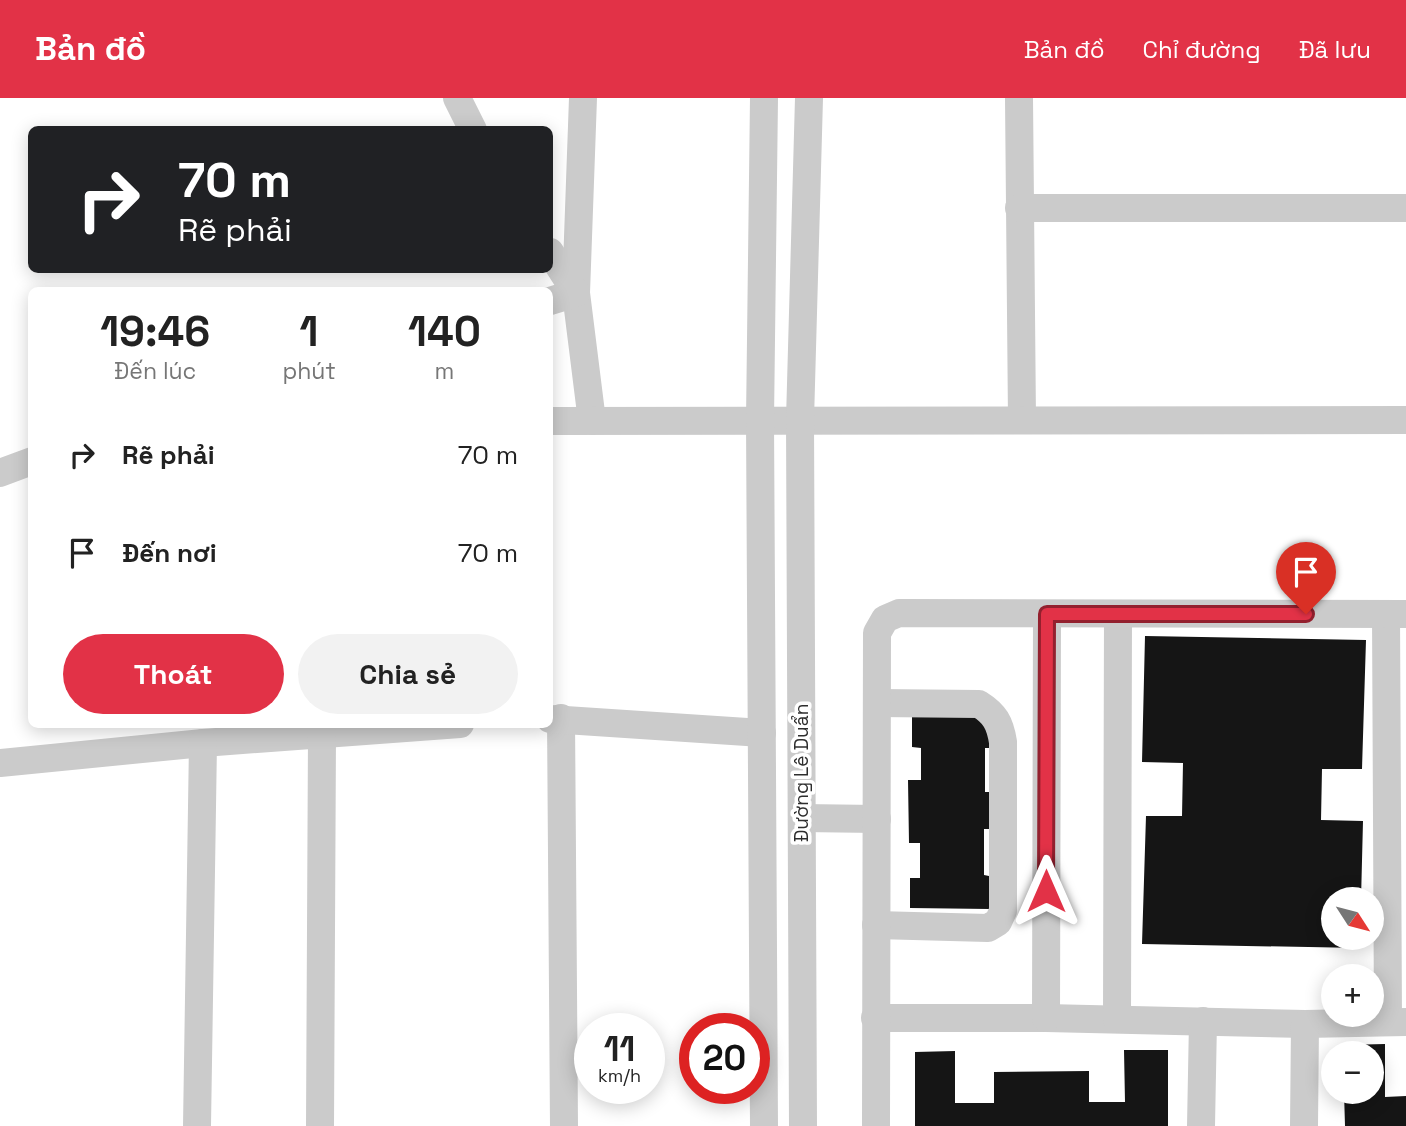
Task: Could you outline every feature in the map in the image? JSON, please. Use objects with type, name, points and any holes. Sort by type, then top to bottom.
[{"type":"street","points":[[457,98],[471,126]]},
{"type":"street","points":[[583,98],[576,293],[592,421]]},
{"type":"street","name":"Đường Lê Duẩn","points":[[764,98],[760,420],[764,1126]]},
{"type":"street","name":"Đường Lê Duẩn","points":[[803,1126],[800,420],[809,98]]},
{"type":"street","points":[[1019,98],[1022,420]]},
{"type":"street","points":[[1019,208],[1406,208]]},
{"type":"street","points":[[553,256],[576,293]]},
{"type":"street","points":[[553,300],[576,293]]},
{"type":"street","points":[[553,421],[1406,420]]},
{"type":"street","points":[[0,473],[28,462]]},
{"type":"street","points":[[875,1018],[1046,1018],[1305,1024],[1397,1022],[1396,614],[899,613],[885,619],[877,633],[875,1018],[876,1126]]},
{"type":"street","points":[[1046,1018],[1047,614]]},
{"type":"street","points":[[1117,1019],[1118,614]]},
{"type":"street","points":[[876,925],[988,928],[998,922],[1003,911],[1003,742],[1000,726],[993,712],[979,704],[878,703]]},
{"type":"street","points":[[564,1126],[555,718],[762,733]]},
{"type":"street","points":[[0,763],[203,743],[405,728]]},
{"type":"street","points":[[320,1126],[322,734]]},
{"type":"street","points":[[197,1126],[203,743]]},
{"type":"street","points":[[1003,814],[1047,814]]},
{"type":"street","points":[[802,818],[877,819]]},
{"type":"street","points":[[1201,1126],[1203,1021]]},
{"type":"street","points":[[1304,1126],[1305,1024]]},
{"type":"building","points":[[1145,636],[1366,640],[1362,769],[1322,769],[1321,820],[1363,821],[1361,887],[1321,887],[1321,947],[1142,944],[1146,816],[1182,816],[1183,763],[1142,762]]},
{"type":"building","points":[[912,716],[992,716],[991,748],[985,748],[985,792],[991,792],[990,829],[984,829],[984,875],[989,876],[990,909],[910,908],[910,878],[920,878],[920,843],[909,843],[908,780],[921,780],[921,748],[912,747]]},
{"type":"building","points":[[1384,1044],[1385,1097],[1406,1096],[1406,1126],[1345,1126],[1344,1104],[1384,1104]]},
{"type":"building","points":[[1124,1050],[1168,1050],[1168,1126],[915,1126],[915,1052],[955,1051],[955,1103],[994,1103],[994,1072],[1089,1071],[1089,1102],[1125,1102]]},
{"type":"route","points":[[1046,891],[1047,614],[1306,614]]}]
